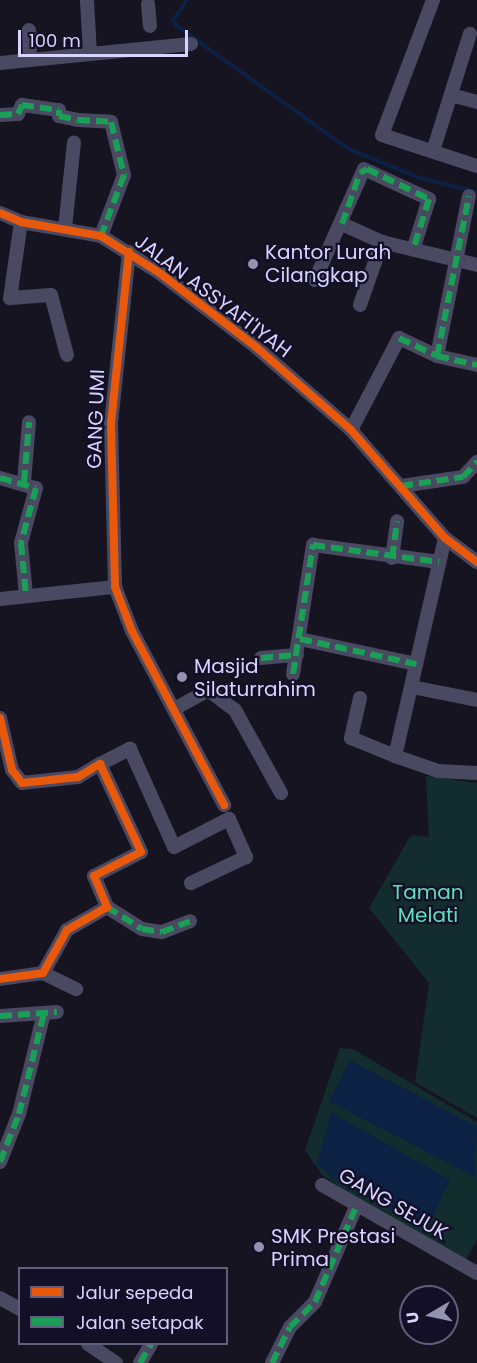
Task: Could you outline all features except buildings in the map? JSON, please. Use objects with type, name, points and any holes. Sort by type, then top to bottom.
[{"type":"street","points":[[87,0],[90,53]]},
{"type":"street","points":[[433,0],[381,129],[382,135],[477,166]]},
{"type":"street","points":[[148,1],[150,26]]},
{"type":"street","points":[[29,30],[30,58]]},
{"type":"street","points":[[433,151],[470,34]]},
{"type":"street","points":[[0,63],[30,58],[191,44]]},
{"type":"street","points":[[451,95],[477,102]]},
{"type":"street","points":[[0,115],[18,114],[22,105],[59,110],[59,116],[78,120],[111,122],[124,176],[101,236]]},
{"type":"street","points":[[64,228],[74,142]]},
{"type":"street","points":[[315,280],[342,224],[361,170],[429,199],[413,250]]},
{"type":"street","points":[[437,356],[469,196]]},
{"type":"street","name":"JALAN ASSYAFI'IYAH","points":[[0,213],[21,222],[101,236],[129,252],[256,346],[351,430],[445,538],[477,562]]},
{"type":"street","points":[[21,222],[10,298],[51,295],[67,355]]},
{"type":"street","points":[[342,224],[382,242],[477,265]]},
{"type":"street","points":[[360,305],[382,242]]},
{"type":"street","name":"GANG UMI","points":[[129,252],[111,411],[115,587],[132,631],[176,708],[224,805]]},
{"type":"street","points":[[351,430],[399,338],[437,356],[477,365]]},
{"type":"street","points":[[24,482],[29,422]]},
{"type":"street","points":[[401,486],[463,477],[477,462]]},
{"type":"street","points":[[0,478],[24,482],[36,488],[21,543],[26,595]]},
{"type":"street","points":[[392,558],[397,521]]},
{"type":"street","points":[[395,756],[445,538]]},
{"type":"street","points":[[293,674],[313,545],[392,558],[439,562]]},
{"type":"street","points":[[0,600],[26,595],[115,587]]},
{"type":"street","points":[[300,639],[416,664]]},
{"type":"street","points":[[261,658],[297,655]]},
{"type":"street","points":[[412,687],[477,700]]},
{"type":"street","points":[[176,708],[208,690],[235,710],[281,793]]},
{"type":"street","points":[[360,698],[351,738],[438,771],[477,773]]},
{"type":"street","points":[[0,718],[12,770],[22,783],[78,777],[130,749],[174,847],[229,819],[246,857],[191,883]]},
{"type":"street","points":[[100,764],[141,852],[94,876],[107,907],[142,928],[162,933],[190,921]]},
{"type":"street","points":[[43,974],[67,930],[107,907]]},
{"type":"street","points":[[0,980],[43,974],[76,989]]},
{"type":"street","points":[[0,1016],[50,1012],[19,1114],[0,1162]]},
{"type":"street","name":"GANG SEJUK","points":[[321,1185],[355,1209],[477,1274]]},
{"type":"street","points":[[272,1363],[290,1327],[315,1302],[355,1209]]},
{"type":"street","points":[[0,1298],[18,1308]]},
{"type":"street","points":[[89,1345],[116,1363]]},
{"type":"street","points":[[140,1363],[151,1345]]},
{"type":"green space","name":"Taman Melati","points":[[426,776],[477,783],[477,1118],[415,1082],[429,983],[369,908],[411,835],[429,837]]},
{"type":"green space","points":[[340,1048],[353,1049],[477,1122],[477,1239],[466,1260],[373,1210],[322,1175],[305,1150]]},
{"type":"water","points":[[350,1060],[477,1127],[475,1177],[329,1101]]},
{"type":"water","points":[[331,1112],[450,1180],[427,1229],[335,1180],[317,1164]]},
{"type":"waterway","points":[[187,0],[173,21],[177,26],[349,149],[417,177],[477,192]]},
{"type":"marked path","points":[[0,115],[18,114],[22,105],[59,110],[59,116],[78,120],[111,122],[124,175],[101,236]]},
{"type":"marked path","points":[[342,224],[360,173],[367,169],[429,199],[413,250]]},
{"type":"marked path","points":[[437,356],[469,196]]},
{"type":"marked path","points":[[399,338],[437,356],[477,365]]},
{"type":"marked path","points":[[24,482],[29,422]]},
{"type":"marked path","points":[[401,486],[463,477],[477,462]]},
{"type":"marked path","points":[[0,478],[36,488],[21,543],[26,595]]},
{"type":"marked path","points":[[392,558],[397,521]]},
{"type":"marked path","points":[[293,674],[313,545],[439,562]]},
{"type":"marked path","points":[[300,639],[416,664]]},
{"type":"marked path","points":[[261,658],[297,655]]},
{"type":"marked path","points":[[107,907],[142,929],[162,932],[190,921]]},
{"type":"marked path","points":[[0,1016],[57,1012]]},
{"type":"marked path","points":[[0,1162],[19,1114],[44,1013]]},
{"type":"marked path","points":[[272,1363],[290,1327],[315,1302],[355,1209]]},
{"type":"marked path","points":[[140,1363],[150,1345]]},
{"type":"cycle path","points":[[0,213],[21,222],[101,236],[161,274],[256,347],[351,430],[445,538],[477,562]]},
{"type":"cycle path","points":[[129,252],[111,422],[115,587],[132,631],[224,805]]},
{"type":"cycle path","points":[[0,718],[12,770],[22,783],[78,777],[100,764],[141,852],[94,876],[107,907],[67,930],[43,973],[0,979]]},
{"type":"place","name":"Kantor Lurah Cilangkap","points":[[253,264]]},
{"type":"place","name":"Masjid Silaturrahim","points":[[182,677]]},
{"type":"place","name":"SMK Prestasi Prima","points":[[259,1247]]}]
